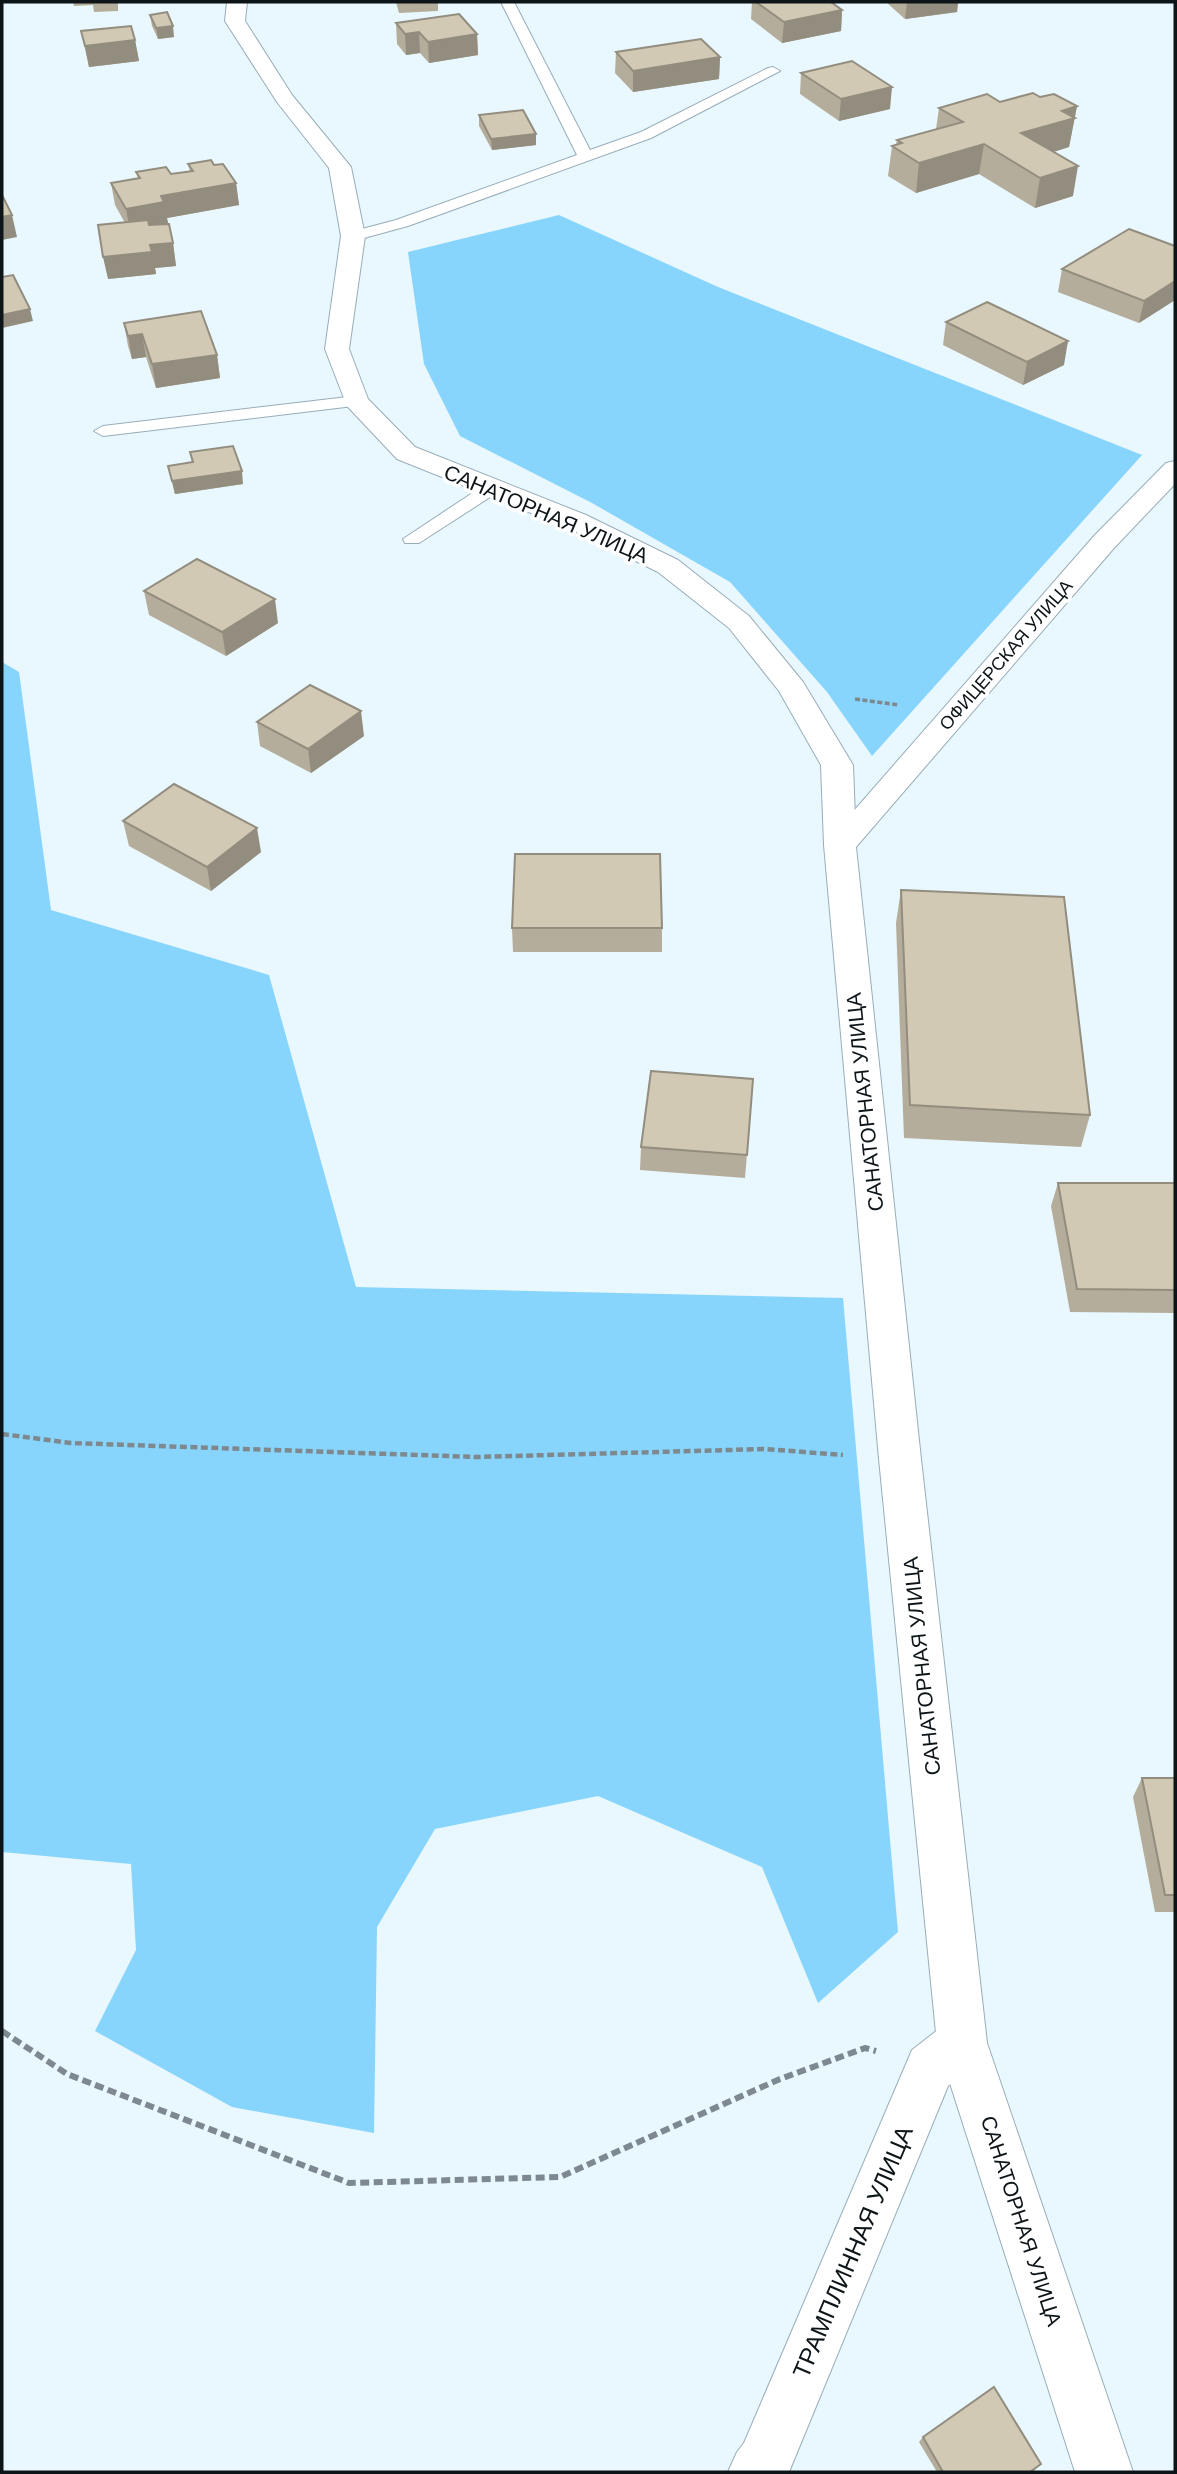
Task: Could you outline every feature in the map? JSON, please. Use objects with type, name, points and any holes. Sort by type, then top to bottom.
[{"type":"street","name":"САНАТОРНАЯ УЛИЦА","points":[[237,2],[235,21],[284,98],[340,167],[353,236],[337,349],[356,401],[381,430],[407,453],[576,521],[668,566],[739,622],[792,688],[837,765],[840,845],[900,1459],[946,2056],[1104,2472]]},
{"type":"street","name":"ОФИЦЕРСКАЯ УЛИЦА","points":[[840,845],[1104,542],[1175,469]]},
{"type":"street","name":"ТРАМПЛИННАЯ УЛИЦА","points":[[757,2472],[764,2463],[946,2056]]},
{"type":"lane","points":[[507,2],[586,157]]},
{"type":"lane","points":[[353,236],[402,223],[646,135],[773,71]]},
{"type":"lane","points":[[103,431],[356,401]]},
{"type":"lane","points":[[412,539],[492,488]]},
{"type":"path","points":[[792,688],[883,704],[959,709]]},
{"type":"path","points":[[2,1434],[71,1443],[477,1457],[765,1449],[900,1459]]},
{"type":"path","points":[[2,2031],[67,2074],[349,2183],[560,2177],[780,2079],[865,2048],[946,2056]]},
{"type":"shaded area","points":[[559,215],[718,287],[1142,455],[872,756],[827,692],[730,582],[592,503],[460,436],[424,364],[408,252]]},
{"type":"shaded area","points":[[2,662],[19,672],[51,910],[269,975],[356,1287],[843,1298],[898,1932],[818,2003],[762,1867],[598,1796],[435,1829],[377,1927],[374,2133],[232,2107],[95,2031],[136,1950],[131,1864],[2,1852]]},
{"type":"building","points":[[756,2],[831,2],[842,10],[784,22]]},
{"type":"building","points":[[167,12],[173,26],[156,28],[150,15]]},
{"type":"building","points":[[459,14],[477,34],[428,42],[419,32],[405,34],[396,23]]},
{"type":"building","points":[[131,26],[135,40],[85,46],[81,31]]},
{"type":"building","points":[[701,39],[720,57],[633,71],[616,52]]},
{"type":"building","points":[[852,61],[892,87],[841,99],[801,73]]},
{"type":"building","points":[[1033,93],[1040,97],[1054,94],[1077,106],[1062,111],[1075,118],[1021,133],[1078,166],[1040,178],[984,144],[919,163],[892,146],[902,143],[897,140],[963,122],[939,108],[987,94],[1000,102]]},
{"type":"building","points":[[523,110],[536,134],[491,139],[479,115]]},
{"type":"building","points":[[211,160],[214,165],[223,164],[236,183],[161,196],[164,202],[126,209],[111,183],[140,178],[136,172],[166,167],[171,174],[193,171],[188,164]]},
{"type":"building","points":[[2,195],[12,215],[2,217]]},
{"type":"building","points":[[148,220],[149,225],[169,224],[173,243],[150,245],[152,252],[103,257],[98,225]]},
{"type":"building","points":[[1129,229],[1175,246],[1175,281],[1144,301],[1062,269]]},
{"type":"building","points":[[13,275],[30,309],[2,315],[2,277]]},
{"type":"building","points":[[987,302],[1068,341],[1027,362],[946,322]]},
{"type":"building","points":[[201,311],[217,355],[152,364],[142,334],[128,336],[124,323]]},
{"type":"building","points":[[233,446],[242,471],[172,481],[168,466],[193,462],[190,452]]},
{"type":"building","points":[[197,559],[275,599],[222,632],[144,591]]},
{"type":"building","points":[[310,685],[361,711],[308,749],[257,722]]},
{"type":"building","points":[[174,784],[257,828],[207,867],[123,821]]},
{"type":"building","points":[[515,854],[660,854],[662,928],[512,928]]},
{"type":"building","points":[[901,890],[1064,897],[1090,1115],[910,1105]]},
{"type":"building","points":[[651,1071],[753,1079],[747,1155],[641,1147]]},
{"type":"building","points":[[1058,1183],[1175,1183],[1175,1290],[1077,1289]]},
{"type":"building","points":[[1142,1778],[1175,1778],[1175,1895],[1165,1895]]},
{"type":"building","points":[[994,2387],[1041,2464],[1030,2472],[943,2472],[923,2437]]}]
